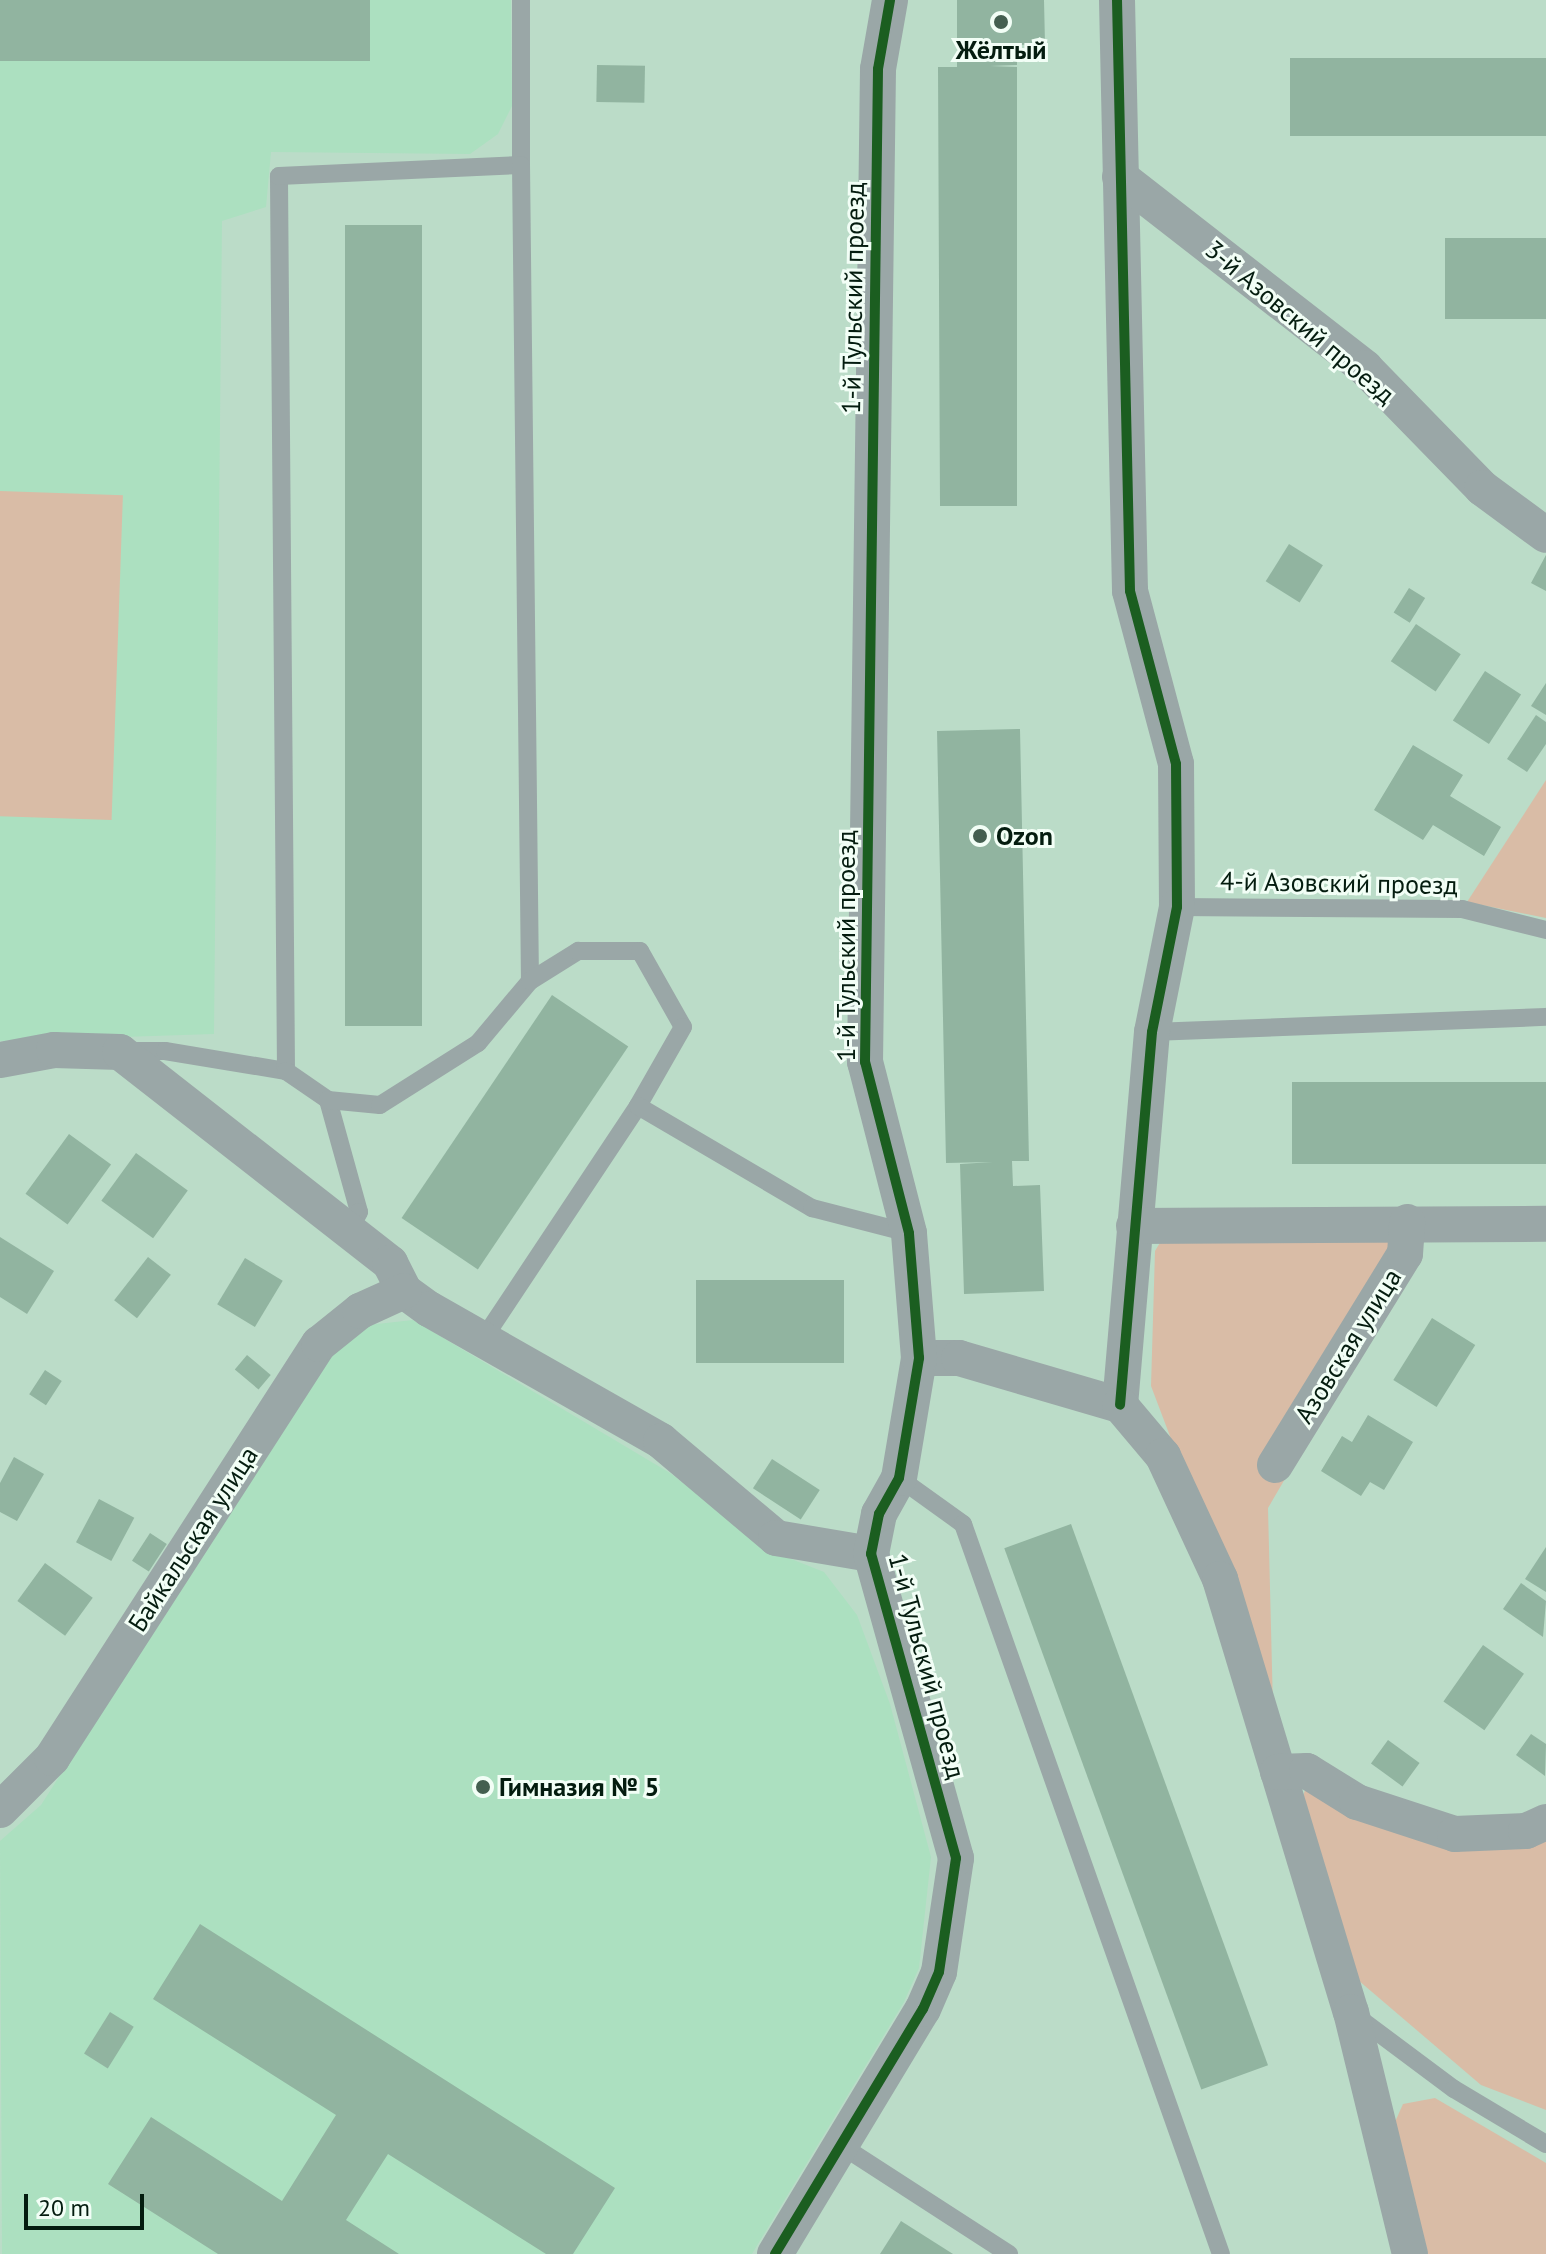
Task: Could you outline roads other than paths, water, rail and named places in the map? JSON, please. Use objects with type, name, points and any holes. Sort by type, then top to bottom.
[{"type":"street","name":"1-й Тульский проезд","points":[[775,2254],[923,2009],[939,1972],[956,1858],[871,1554],[879,1514],[899,1478],[919,1358],[909,1233],[865,1062],[878,69],[890,0]]},
{"type":"street","points":[[1117,0],[1130,591],[1176,764],[1177,907],[1152,1032],[1120,1405]]},
{"type":"street","name":"3-й Азовский проезд","points":[[1120,177],[1365,368],[1482,488],[1546,535]]},
{"type":"street","points":[[0,1060],[54,1050],[120,1052],[390,1263],[404,1291],[661,1441],[776,1538],[871,1554]]},
{"type":"street","points":[[1134,1226],[1407,1222],[1546,1224]]},
{"type":"street","name":"Азовская улица","points":[[1275,1465],[1405,1254],[1407,1222]]},
{"type":"street","name":"Байкальская улица","points":[[0,1810],[52,1758],[319,1344],[360,1311],[404,1291]]},
{"type":"street","points":[[919,1358],[959,1358],[1120,1405],[1163,1456],[1220,1579],[1351,2012],[1410,2254]]},
{"type":"street","points":[[1278,1772],[1307,1771],[1357,1802],[1455,1834],[1526,1831],[1546,1822]]},
{"type":"lane","points":[[521,0],[530,981]]},
{"type":"lane","points":[[286,1071],[279,176],[521,165]]},
{"type":"lane","name":"4-й Азовский проезд","points":[[1177,907],[1462,909],[1546,930]]},
{"type":"lane","points":[[120,1052],[165,1051],[286,1071],[328,1100],[380,1105],[478,1043],[530,981],[578,951],[640,951],[683,1027],[638,1106],[484,1338]]},
{"type":"lane","points":[[1152,1032],[1546,1017]]},
{"type":"lane","points":[[328,1100],[359,1212],[348,1233]]},
{"type":"lane","points":[[638,1106],[812,1208],[909,1233]]},
{"type":"lane","points":[[899,1478],[963,1524],[1221,2254]]},
{"type":"lane","points":[[1351,2012],[1454,2089],[1546,2144]]},
{"type":"lane","points":[[842,2146],[1009,2254]]},
{"type":"place","name":"Жёлтый","points":[[1001,22]]},
{"type":"place","name":"Ozon","points":[[980,836]]},
{"type":"place","name":"Гимназия № 5","points":[[483,1787]]}]
